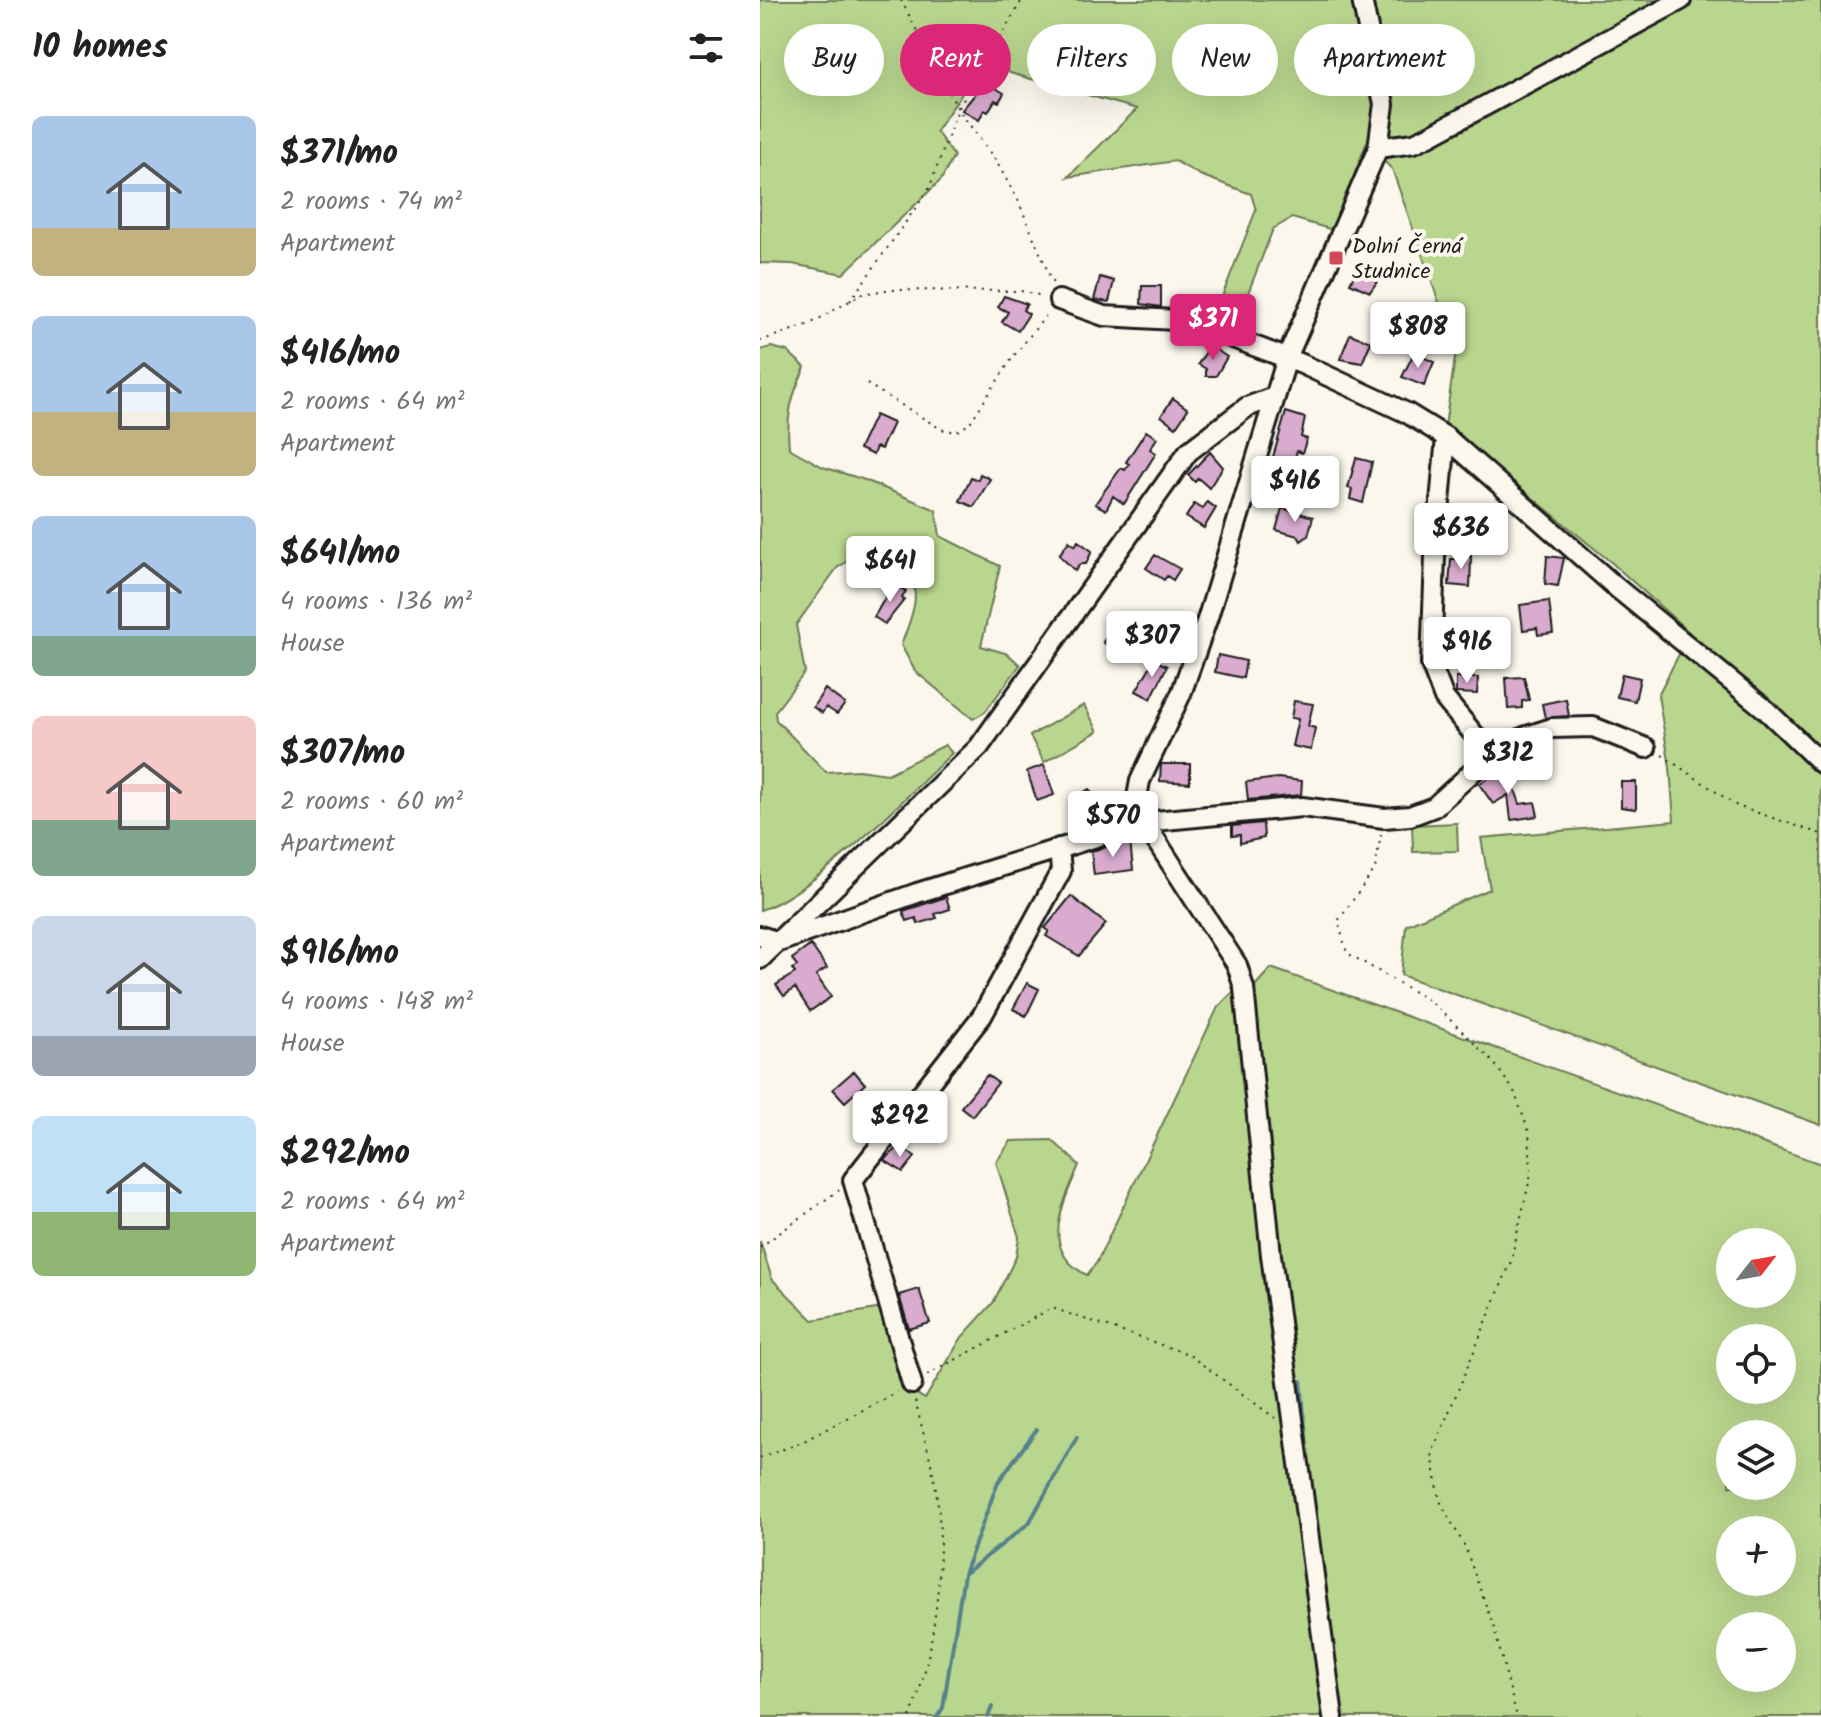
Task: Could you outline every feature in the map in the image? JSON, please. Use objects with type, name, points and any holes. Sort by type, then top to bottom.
[{"type":"street","points":[[1333,1717],[1271,1255],[1244,988],[1237,965],[1144,822],[1137,797],[1140,781],[1190,668],[1287,358],[1378,148],[1384,104],[1362,0]]},
{"type":"street","points":[[1378,148],[1414,143],[1429,136],[1681,0]]},
{"type":"street","points":[[1059,300],[1104,316],[1175,320],[1287,358],[1407,413],[1446,437],[1617,588],[1765,709],[1821,763]]},
{"type":"street","points":[[760,959],[979,747],[1188,452],[1247,407],[1274,397]]},
{"type":"street","points":[[1446,437],[1435,557],[1431,664],[1444,698],[1491,755]]},
{"type":"street","points":[[760,936],[779,942],[917,893],[1144,822],[1302,807],[1384,818],[1410,816],[1434,807],[1491,755],[1524,737],[1552,728],[1593,727],[1646,748]]},
{"type":"street","points":[[912,1384],[853,1180],[982,1016],[1061,871],[1059,848]]},
{"type":"path","points":[[901,0],[958,109],[1018,200],[1059,300]]},
{"type":"path","points":[[850,301],[929,189],[958,109],[1022,0]]},
{"type":"path","points":[[760,341],[810,324],[862,294],[886,290],[1021,291],[1059,300]]},
{"type":"path","points":[[867,384],[941,429],[956,432],[969,424],[1013,357],[1059,300]]},
{"type":"path","points":[[1646,748],[1669,759],[1737,806],[1821,834]]},
{"type":"path","points":[[1384,818],[1375,869],[1338,921],[1347,953],[1430,1001],[1461,1030],[1494,1063],[1514,1091],[1529,1132],[1531,1174],[1510,1264],[1432,1453],[1440,1501],[1465,1547],[1494,1628],[1517,1717]]},
{"type":"path","points":[[760,1247],[853,1180]]},
{"type":"path","points":[[760,1458],[802,1442],[912,1384],[969,1349],[1052,1308],[1188,1354],[1296,1433]]},
{"type":"path","points":[[910,1717],[918,1698],[938,1597],[938,1499],[912,1384]]},
{"type":"green space","points":[[760,0],[1821,0],[1821,1125],[1401,975],[1406,925],[1490,889],[1481,838],[1674,821],[1670,767],[1658,695],[1690,633],[1612,563],[1445,426],[1456,351],[1392,169],[1366,144],[1333,230],[1292,218],[1273,229],[1241,311],[1223,294],[1256,210],[1251,194],[1200,175],[1175,161],[1068,177],[1137,109],[1091,96],[1156,96],[1156,24],[1027,24],[1027,78],[1011,73],[1011,24],[900,24],[900,96],[960,96],[936,131],[954,156],[941,180],[843,274],[792,264],[760,263]]},
{"type":"green space","points":[[771,347],[787,351],[805,367],[791,407],[789,448],[823,467],[865,480],[936,510],[940,536],[1000,566],[981,646],[1008,654],[1020,665],[985,712],[973,719],[915,671],[901,645],[914,607],[915,593],[912,582],[905,574],[875,563],[851,559],[837,568],[796,625],[805,672],[775,712],[776,720],[826,772],[858,770],[888,774],[945,745],[952,753],[832,865],[781,901],[760,910],[760,350]]},
{"type":"green space","points":[[1084,705],[1098,731],[1044,762],[1030,736]]},
{"type":"green space","points":[[1457,823],[1458,851],[1413,852],[1412,825]]},
{"type":"green space","points":[[1271,968],[1821,1164],[1821,1717],[1341,1717],[1279,1254],[1253,988]]},
{"type":"green space","points":[[1236,989],[1324,1717],[760,1717],[760,1241],[772,1279],[813,1320],[888,1307],[909,1389],[925,1399],[962,1337],[993,1303],[1016,1257],[1019,1237],[996,1162],[1011,1141],[1052,1140],[1079,1165],[1062,1211],[1059,1240],[1063,1253],[1072,1265],[1087,1275],[1097,1262],[1218,1007]]},
{"type":"building","points":[[974,96],[1002,96],[999,102],[995,100],[988,112],[984,110],[979,120],[962,110]]},
{"type":"building","points":[[1359,265],[1383,273],[1370,292],[1350,283]]},
{"type":"building","points":[[1100,277],[1114,281],[1109,302],[1094,300]]},
{"type":"building","points":[[1142,286],[1161,286],[1161,307],[1141,304]]},
{"type":"building","points":[[1004,296],[1027,304],[1023,310],[1029,314],[1018,331],[1002,322],[1008,312],[998,307]]},
{"type":"building","points":[[1350,334],[1371,342],[1362,363],[1340,359]]},
{"type":"building","points":[[1210,346],[1227,357],[1216,376],[1206,376],[1206,369],[1198,364]]},
{"type":"building","points":[[1414,353],[1434,362],[1424,386],[1402,377]]},
{"type":"building","points":[[1173,398],[1188,409],[1176,427],[1161,416]]},
{"type":"building","points":[[1286,412],[1305,418],[1301,437],[1307,439],[1302,453],[1297,451],[1293,463],[1273,457]]},
{"type":"building","points":[[875,415],[893,423],[881,449],[876,447],[873,455],[859,449]]},
{"type":"building","points":[[1146,431],[1157,438],[1150,449],[1156,453],[1124,504],[1113,496],[1106,510],[1095,504],[1121,468],[1125,470],[1129,464],[1126,462]]},
{"type":"building","points":[[1210,452],[1223,467],[1209,488],[1198,478],[1195,482],[1188,475]]},
{"type":"building","points":[[1356,458],[1372,462],[1363,503],[1350,499],[1352,489],[1348,488]]},
{"type":"building","points":[[980,474],[990,479],[974,507],[960,501],[971,477],[978,480]]},
{"type":"building","points":[[1207,502],[1216,508],[1204,528],[1186,517],[1194,504],[1203,509]]},
{"type":"building","points":[[1282,508],[1313,517],[1308,536],[1301,541],[1298,536],[1276,530]]},
{"type":"building","points":[[1069,541],[1075,546],[1078,541],[1092,551],[1086,564],[1080,564],[1075,571],[1059,555]]},
{"type":"building","points":[[1155,555],[1180,569],[1173,580],[1167,576],[1164,580],[1146,568]]},
{"type":"building","points":[[1457,555],[1471,556],[1470,587],[1449,585],[1451,559],[1457,559]]},
{"type":"building","points":[[1547,556],[1564,558],[1558,586],[1545,584]]},
{"type":"building","points":[[893,584],[906,591],[904,600],[885,624],[874,617]]},
{"type":"building","points":[[1549,601],[1553,633],[1538,635],[1537,628],[1523,630],[1520,605]]},
{"type":"building","points":[[1117,621],[1134,633],[1120,654],[1103,642]]},
{"type":"building","points":[[1218,655],[1246,661],[1243,678],[1215,672]]},
{"type":"building","points":[[1154,660],[1167,666],[1151,699],[1136,691]]},
{"type":"building","points":[[1622,674],[1640,678],[1635,701],[1617,697]]},
{"type":"building","points":[[1456,677],[1478,678],[1477,694],[1456,693]]},
{"type":"building","points":[[1524,677],[1529,700],[1522,701],[1522,708],[1508,709],[1506,678]]},
{"type":"building","points":[[825,689],[845,704],[837,714],[826,707],[822,713],[813,707]]},
{"type":"building","points":[[1566,699],[1569,716],[1545,718],[1542,704]]},
{"type":"building","points":[[1294,701],[1313,704],[1308,726],[1315,728],[1311,750],[1292,746],[1298,719],[1291,718]]},
{"type":"building","points":[[1161,764],[1190,764],[1190,783],[1160,781]]},
{"type":"building","points":[[1044,765],[1054,795],[1037,801],[1027,771]]},
{"type":"building","points":[[1498,771],[1502,776],[1510,775],[1520,804],[1535,802],[1538,816],[1511,820],[1508,795],[1493,804],[1479,784]]},
{"type":"building","points":[[1278,778],[1302,781],[1301,795],[1248,800],[1246,782]]},
{"type":"building","points":[[1621,782],[1636,782],[1636,809],[1621,807]]},
{"type":"building","points":[[1089,789],[1105,813],[1091,822],[1075,798]]},
{"type":"building","points":[[1263,823],[1264,838],[1240,843],[1240,835],[1232,836],[1232,826]]},
{"type":"building","points":[[1130,841],[1133,870],[1094,875],[1091,851]]},
{"type":"building","points":[[1071,896],[1106,924],[1079,956],[1046,936],[1049,931],[1045,928]]},
{"type":"building","points":[[946,897],[950,909],[935,914],[937,918],[918,924],[916,918],[907,921],[903,911]]},
{"type":"building","points":[[811,945],[827,968],[816,975],[831,997],[810,1011],[795,988],[784,996],[776,985],[795,973],[792,969],[797,966],[792,959]]},
{"type":"building","points":[[1027,983],[1039,989],[1026,1016],[1013,1009]]},
{"type":"building","points":[[854,1071],[865,1084],[845,1102],[833,1089]]},
{"type":"building","points":[[987,1075],[998,1083],[972,1116],[961,1107]]},
{"type":"building","points":[[900,1146],[915,1157],[903,1172],[884,1160]]},
{"type":"building","points":[[919,1289],[930,1323],[909,1329],[899,1295]]},
{"type":"waterway","points":[[1301,1381],[1309,1474]]},
{"type":"waterway","points":[[937,1717],[943,1708],[964,1574],[998,1482],[1037,1429]]},
{"type":"waterway","points":[[967,1572],[1029,1523],[1077,1437]]},
{"type":"waterway","points":[[988,1717],[992,1707]]},
{"type":"place","name":"Dolní Černá Studnice","points":[[1336,258]]}]
